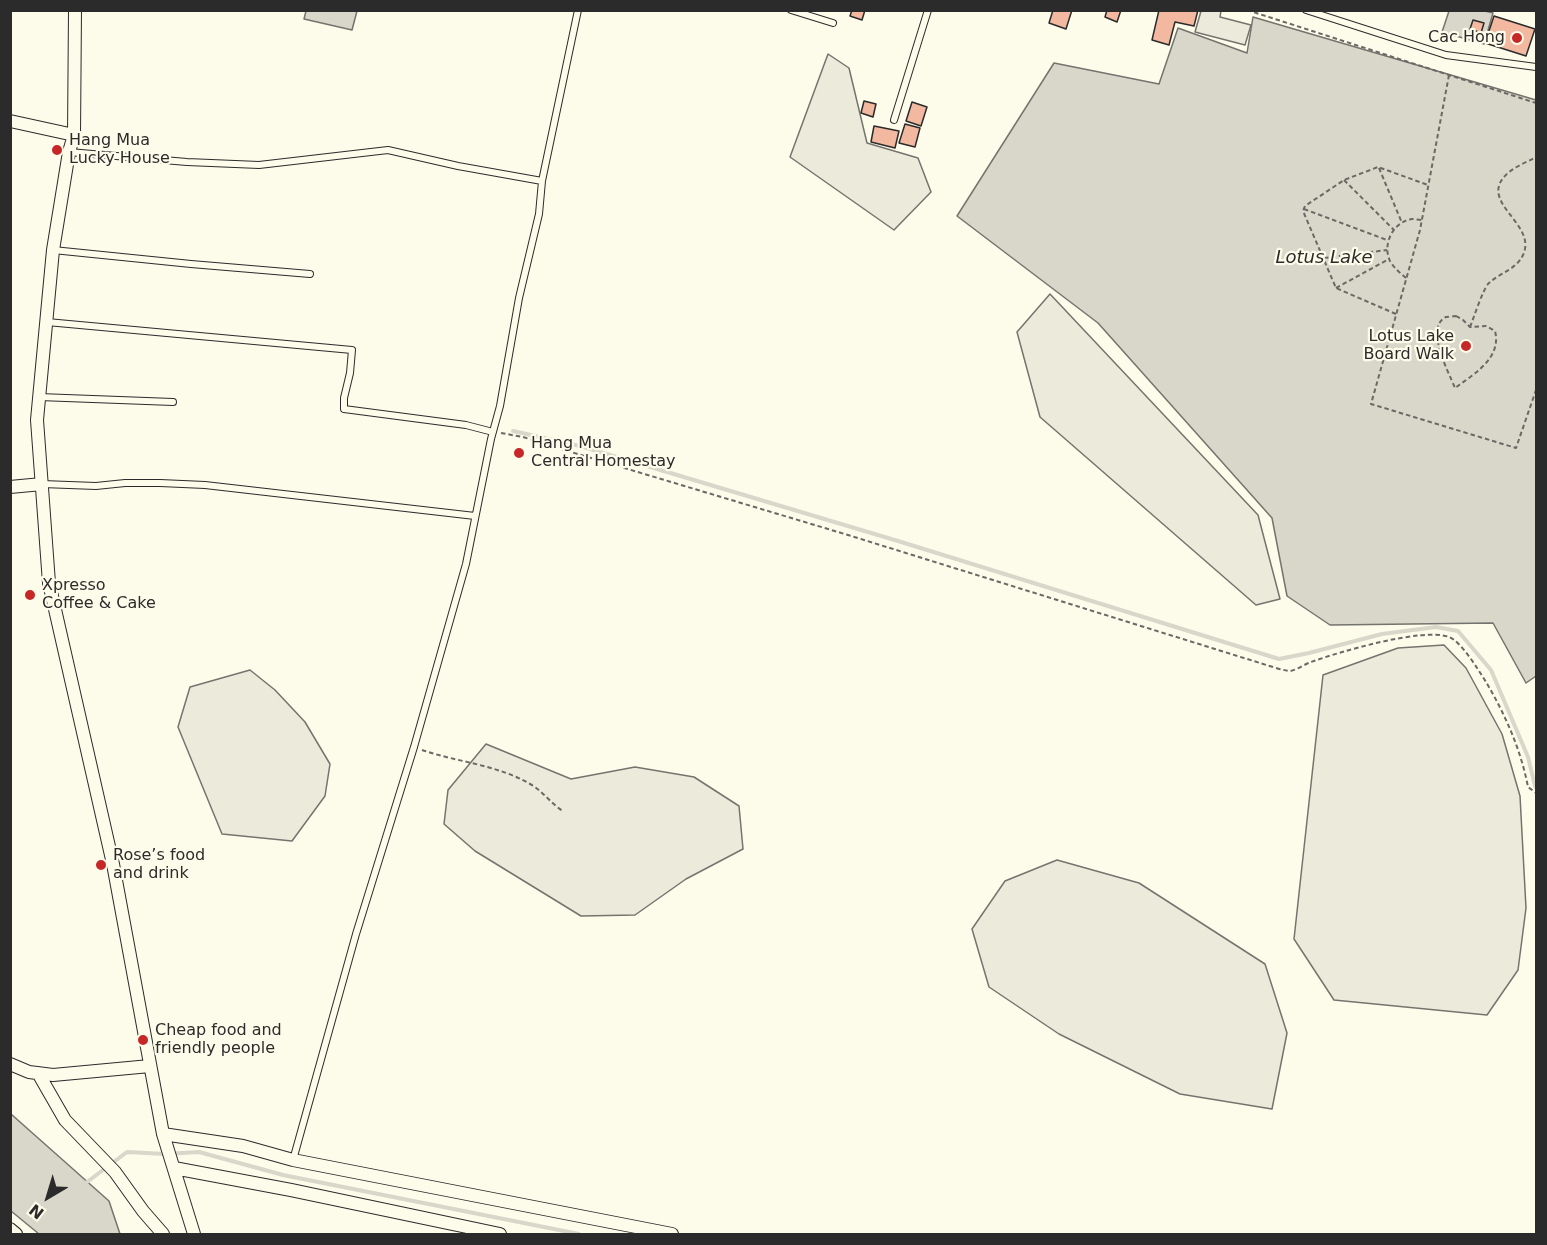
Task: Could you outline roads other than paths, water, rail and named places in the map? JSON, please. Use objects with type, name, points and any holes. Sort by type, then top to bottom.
[{"type":"street","points":[[75,10],[74,135],[69,152],[53,250],[38,420],[49,583],[113,864],[163,1134],[194,1234]]},
{"type":"street","points":[[10,121],[74,135]]},
{"type":"street","points":[[10,487],[42,484]]},
{"type":"street","points":[[10,1064],[29,1072],[53,1075],[150,1066]]},
{"type":"street","points":[[38,1073],[50,1097],[66,1120],[116,1172],[143,1211],[164,1234]]},
{"type":"street","points":[[163,1134],[243,1146],[293,1160],[672,1234]]},
{"type":"street","points":[[171,1159],[291,1190],[500,1234]]},
{"type":"street","points":[[10,1229],[16,1234]]},
{"type":"lane","points":[[293,1160],[356,934],[414,747],[466,564],[500,406],[519,298],[538,214],[542,181],[578,10]]},
{"type":"lane","points":[[792,10],[833,23]]},
{"type":"lane","points":[[894,120],[928,10]]},
{"type":"lane","points":[[1306,10],[1446,55],[1536,67]]},
{"type":"lane","points":[[69,152],[187,162],[259,165],[388,150],[458,166],[542,181]]},
{"type":"lane","points":[[53,250],[310,274]]},
{"type":"lane","points":[[47,322],[352,350],[344,409],[466,425],[493,432]]},
{"type":"lane","points":[[39,398],[173,402]]},
{"type":"lane","points":[[42,484],[205,485],[475,516]]},
{"type":"water","points":[[306,10],[357,11],[352,30],[304,19]]},
{"type":"water","points":[[1449,11],[1493,13],[1484,44],[1442,32]]},
{"type":"water","name":"Lotus Lake","points":[[1253,17],[1536,100],[1536,676],[1526,683],[1493,623],[1330,625],[1287,596],[1272,518],[1098,323],[957,216],[1054,63],[1159,84],[1178,28],[1247,53]]},
{"type":"water","points":[[11,1114],[109,1201],[120,1234],[39,1234],[11,1211]]},
{"type":"waterway","points":[[513,431],[580,446],[898,541],[1279,659],[1382,634],[1436,627],[1458,631],[1491,670],[1528,757],[1536,787]]},
{"type":"waterway","points":[[87,1182],[127,1152],[165,1154],[199,1152],[283,1175],[579,1234]]},
{"type":"place","name":"Cac Hong","points":[[1517,38]]},
{"type":"place","name":"Hang Mua Lucky House","points":[[57,150]]},
{"type":"place","name":"Lotus Lake Board Walk","points":[[1466,346]]},
{"type":"place","name":"Hang Mua Central Homestay","points":[[519,453]]},
{"type":"place","name":"Xpresso Coffee & Cake","points":[[30,595]]},
{"type":"place","name":"Rose’s food and drink","points":[[101,865]]},
{"type":"place","name":"Cheap food and friendly people","points":[[143,1040]]}]
